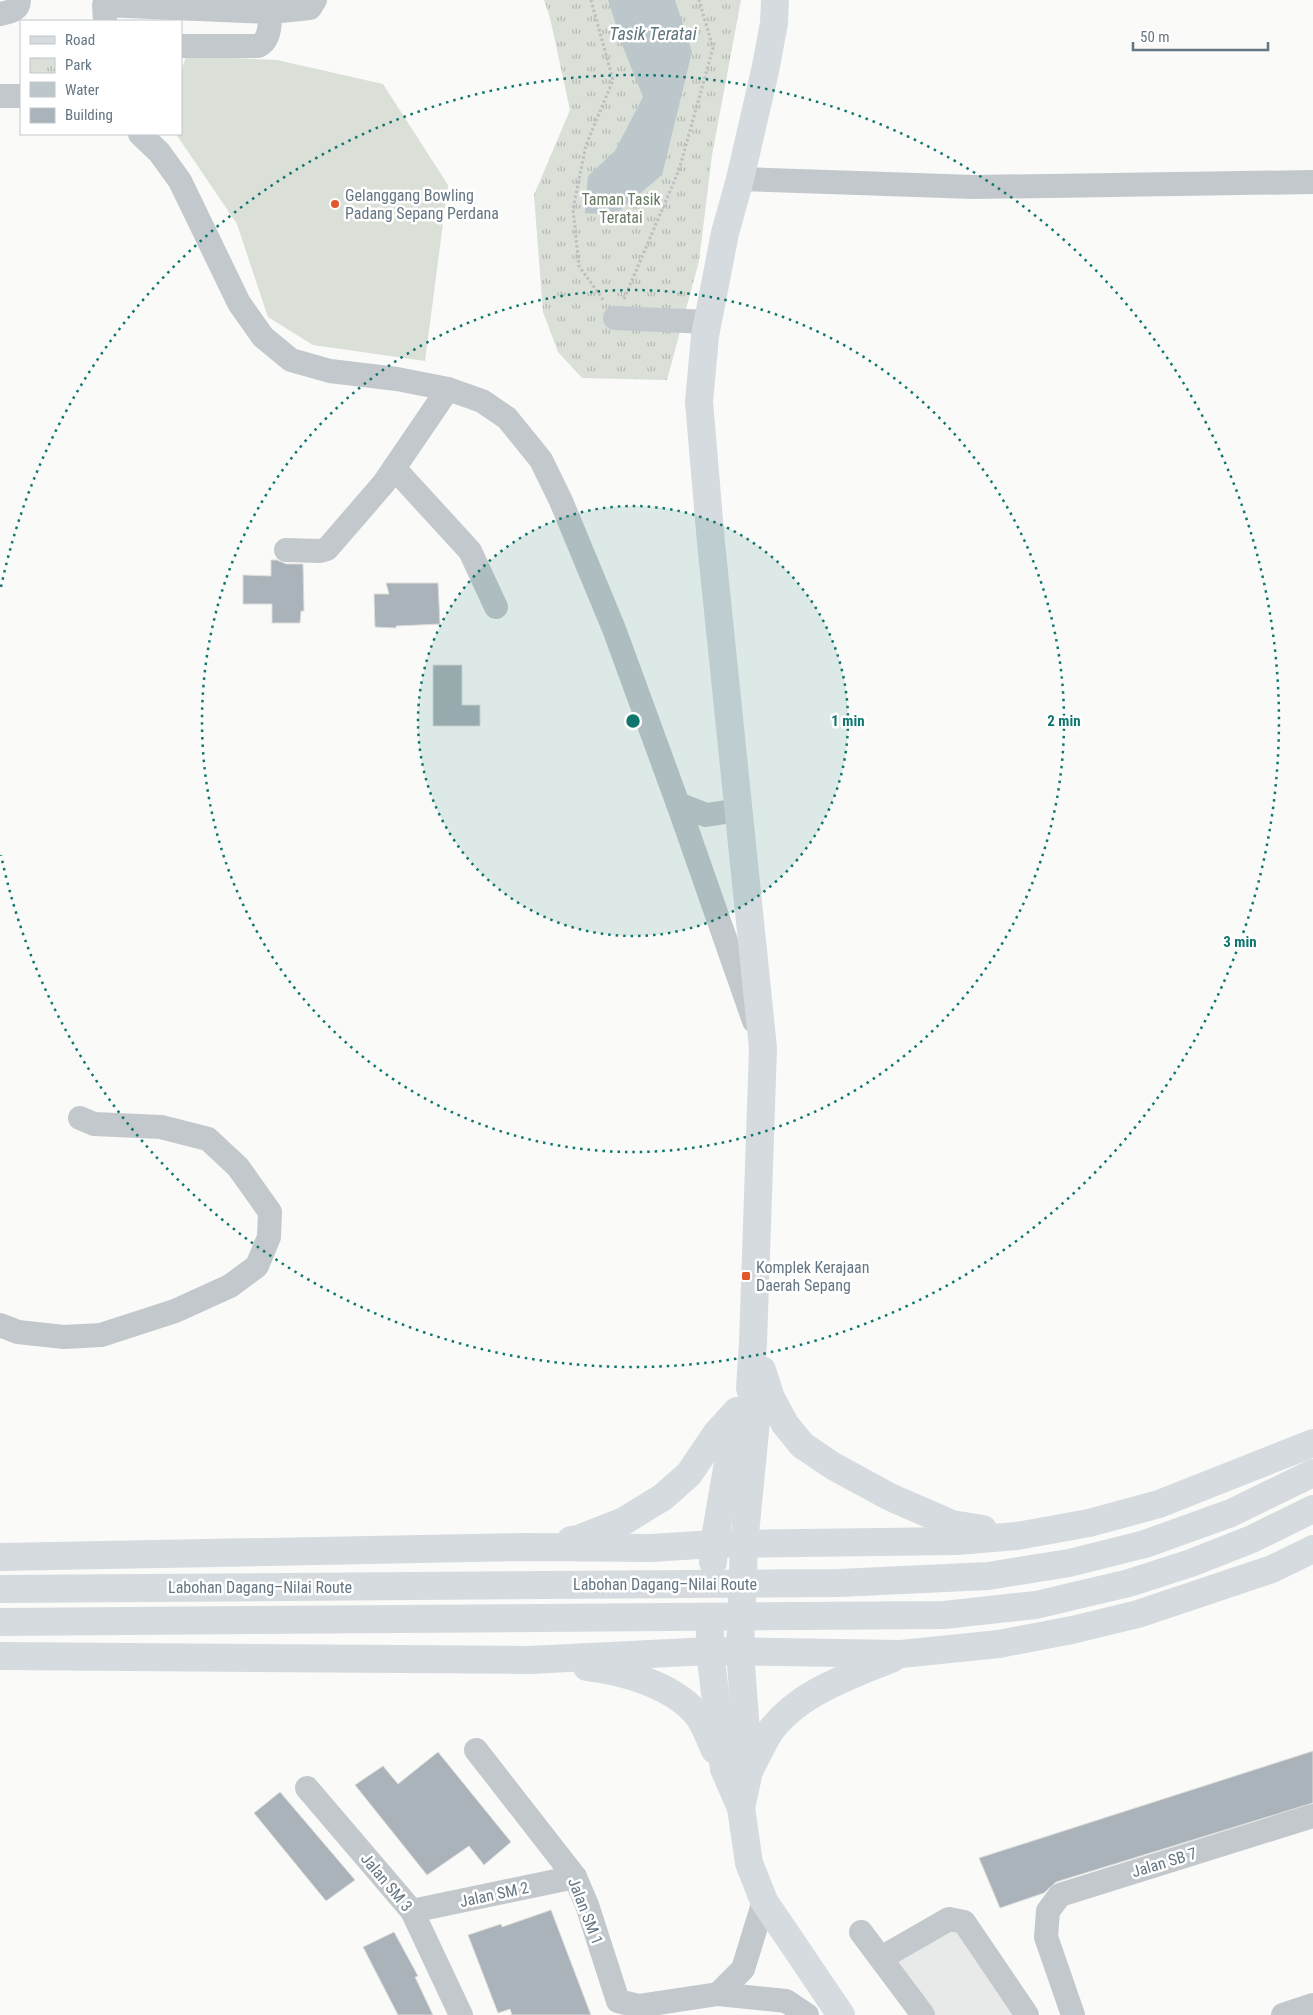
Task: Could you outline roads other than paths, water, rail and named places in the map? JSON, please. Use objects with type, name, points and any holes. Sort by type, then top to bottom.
[{"type":"main road","points":[[775,0],[774,23],[765,72],[740,179],[725,233],[708,322],[700,402],[710,543],[763,1048],[753,1343],[744,1399],[714,1544],[710,1651],[736,1770],[749,1863],[764,1901],[841,2015]]},
{"type":"main road","points":[[753,1343],[771,1398],[785,1424],[802,1445],[833,1466],[890,1497],[952,1524],[1017,1536]]},
{"type":"main road","points":[[736,1770],[744,1544],[757,1411],[744,1399]]},
{"type":"main road","points":[[525,1547],[578,1539],[624,1521],[663,1497],[689,1474],[716,1434],[744,1399]]},
{"type":"main road","points":[[0,1557],[525,1547],[651,1548],[714,1544],[957,1540],[1017,1536],[1089,1523],[1158,1504],[1313,1443]]},
{"type":"main road","name":"Labohan Dagang–Nilai Route","points":[[0,1589],[839,1583],[988,1576],[1069,1563],[1145,1544],[1231,1513],[1313,1474]]},
{"type":"main road","name":"Labohan Dagang–Nilai Route","points":[[0,1622],[944,1615],[1036,1605],[1129,1583],[1252,1539],[1313,1509]]},
{"type":"main road","points":[[800,1652],[771,1623],[764,1597],[769,1569],[778,1557],[804,1543]]},
{"type":"main road","points":[[651,1548],[681,1561],[693,1584],[694,1615],[682,1637],[654,1654]]},
{"type":"main road","points":[[0,1656],[529,1660],[710,1651],[901,1654],[999,1644],[1072,1630],[1138,1614],[1272,1569],[1313,1549]]},
{"type":"main road","points":[[736,1770],[798,1703],[837,1682],[901,1654]]},
{"type":"main road","points":[[529,1660],[612,1670],[673,1692],[696,1713],[736,1770]]},
{"type":"street","points":[[104,9],[310,8],[315,0]]},
{"type":"street","points":[[182,46],[258,46],[264,44],[267,38],[260,8]]},
{"type":"street","points":[[0,95],[20,96]]},
{"type":"street","points":[[141,135],[159,152],[180,181],[239,303],[263,337],[291,360],[330,371],[397,379],[448,389],[482,401],[507,418],[542,460],[562,501],[614,629],[678,804],[763,1048]]},
{"type":"street","points":[[740,179],[974,187],[1313,182]]},
{"type":"street","points":[[615,318],[708,322]]},
{"type":"street","points":[[286,550],[320,551],[327,548],[384,483],[448,389]]},
{"type":"street","points":[[394,468],[470,551],[496,607]]},
{"type":"street","points":[[678,804],[706,815],[739,810]]},
{"type":"street","points":[[0,1325],[18,1332],[64,1337],[101,1335],[175,1311],[230,1286],[256,1266],[269,1237],[270,1212],[238,1167],[208,1139],[161,1127],[94,1124],[80,1118]]},
{"type":"street","name":"Jalan SM 1","points":[[476,1750],[575,1877],[587,1905],[618,2001],[638,2006],[718,1994],[786,2001],[807,2015]]},
{"type":"street","name":"Jalan SM 3","points":[[307,1788],[412,1911],[461,2015]]},
{"type":"street","name":"Jalan SB 7","points":[[1074,2015],[1046,1937],[1048,1911],[1060,1895],[1313,1816]]},
{"type":"street","name":"Jalan SM 2","points":[[412,1911],[575,1877]]},
{"type":"street","points":[[718,1994],[744,1968],[764,1901]]},
{"type":"street","points":[[880,1958],[949,1918],[964,1922],[1026,2015]]},
{"type":"street","points":[[861,1932],[923,2015]]},
{"type":"street","points":[[1283,2015],[1313,2005]]},
{"type":"water","name":"Tasik Teratai","points":[[608,0],[675,0],[692,52],[662,175],[614,215],[585,213],[588,176],[615,151],[643,97],[623,47]]},
{"type":"place","name":"Gelanggang Bowling Padang Sepang Perdana","points":[[335,204]]},
{"type":"place","name":"Komplek Kerajaan Daerah Sepang","points":[[746,1276]]},
{"type":"park label","name":"Taman Tasik Teratai","points":[[621,208]]}]
